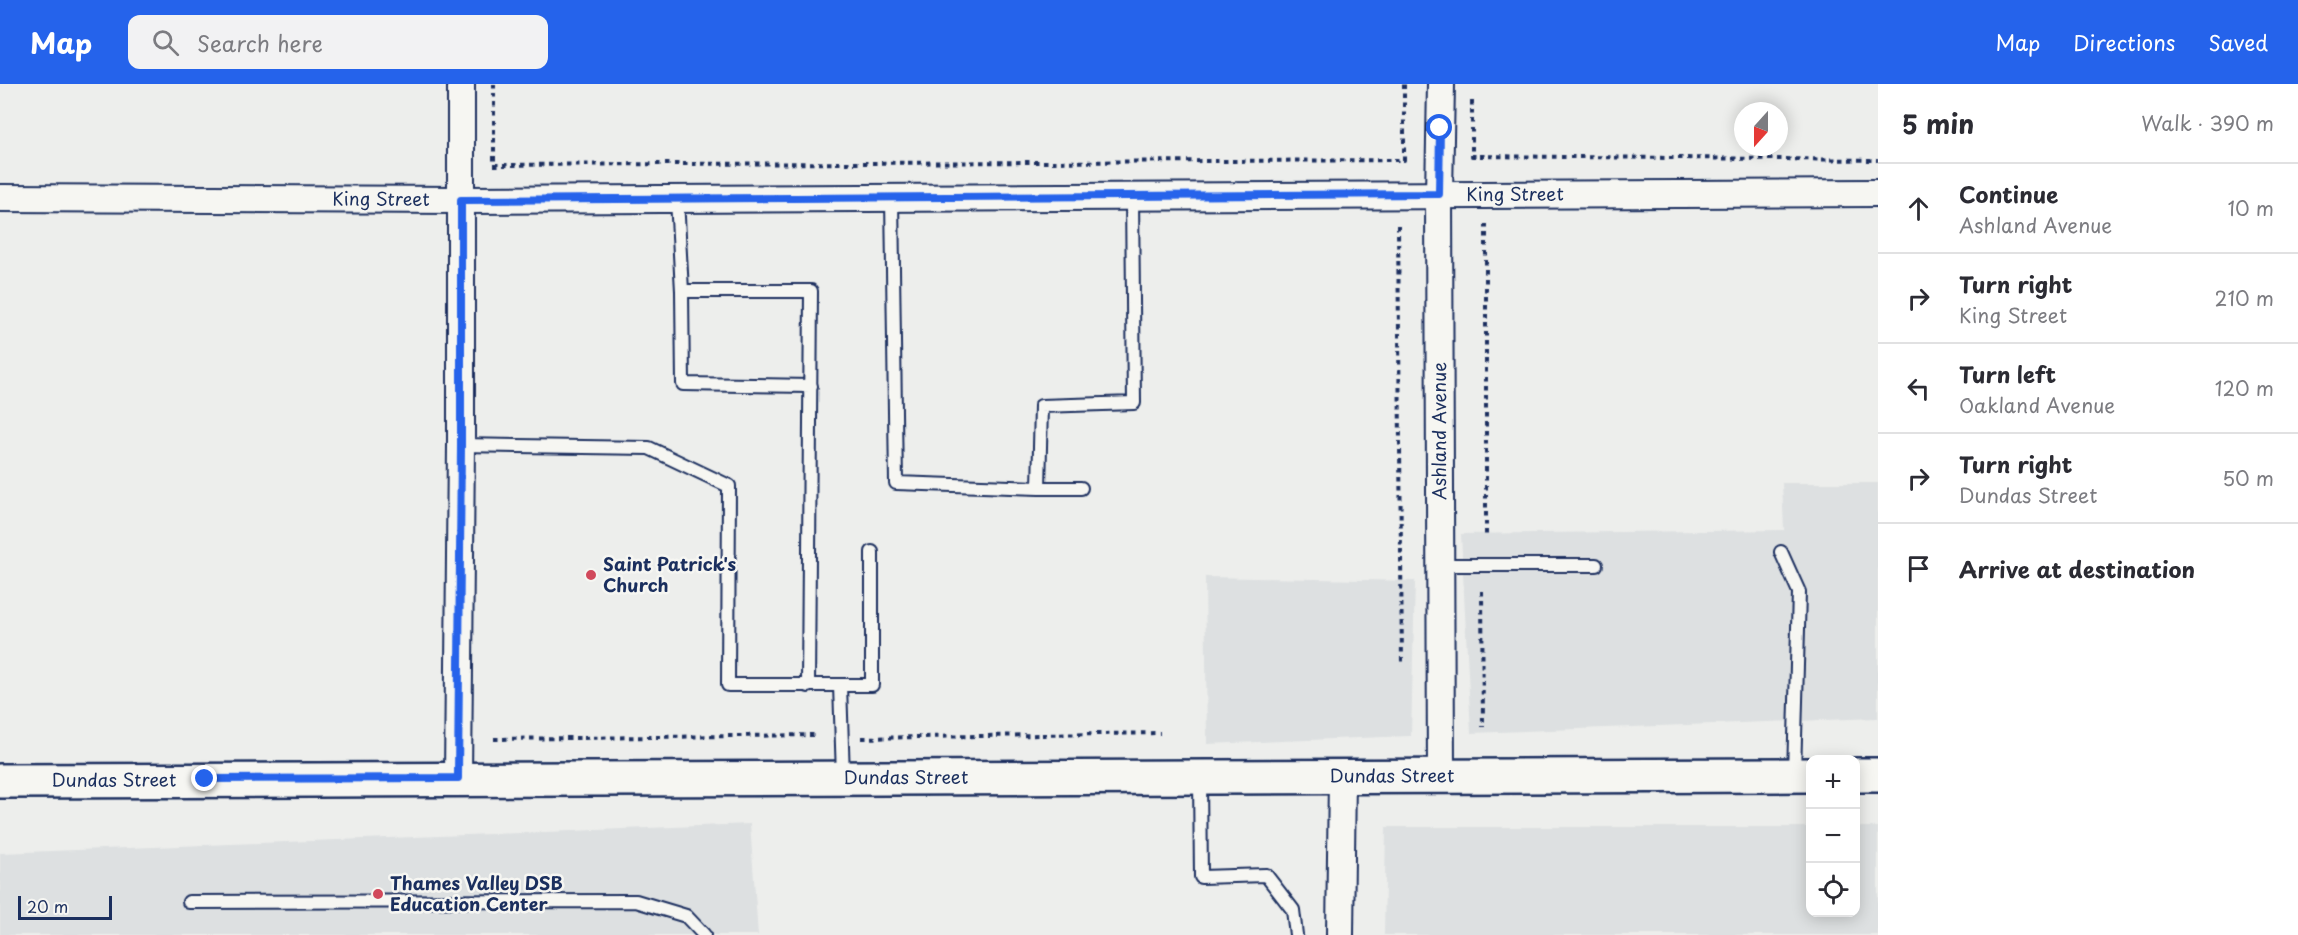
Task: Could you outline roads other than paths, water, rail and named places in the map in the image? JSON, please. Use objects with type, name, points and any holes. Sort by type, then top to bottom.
[{"type":"main road","name":"Dundas Street","points":[[0,781],[1802,775]]},
{"type":"main road","points":[[1860,775],[1878,775]]},
{"type":"street","points":[[458,778],[461,84]]},
{"type":"street","name":"Ashland Avenue","points":[[1441,84],[1439,194],[1441,777]]},
{"type":"street","name":"King Street","points":[[0,198],[461,200],[1878,193]]},
{"type":"street","points":[[1340,935],[1342,777]]},
{"type":"lane","points":[[1039,488],[1041,406],[1134,403],[1132,196]]},
{"type":"lane","points":[[892,198],[896,483],[1081,488]]},
{"type":"lane","points":[[677,199],[682,291],[683,384],[812,386]]},
{"type":"lane","points":[[682,291],[811,291],[808,686]]},
{"type":"lane","points":[[461,445],[650,448],[729,486],[728,685],[872,685],[872,552]]},
{"type":"lane","points":[[1781,552],[1799,592],[1802,775]]},
{"type":"lane","points":[[1440,566],[1596,566]]},
{"type":"lane","points":[[840,685],[843,778]]},
{"type":"lane","points":[[1200,777],[1201,877],[1266,875],[1293,910],[1296,935]]},
{"type":"lane","points":[[189,902],[636,901],[686,916],[704,935]]},
{"type":"place","name":"Saint Patrick's Church","points":[[591,575]]},
{"type":"place","name":"Thames Valley DSB Education Center","points":[[378,894]]}]
